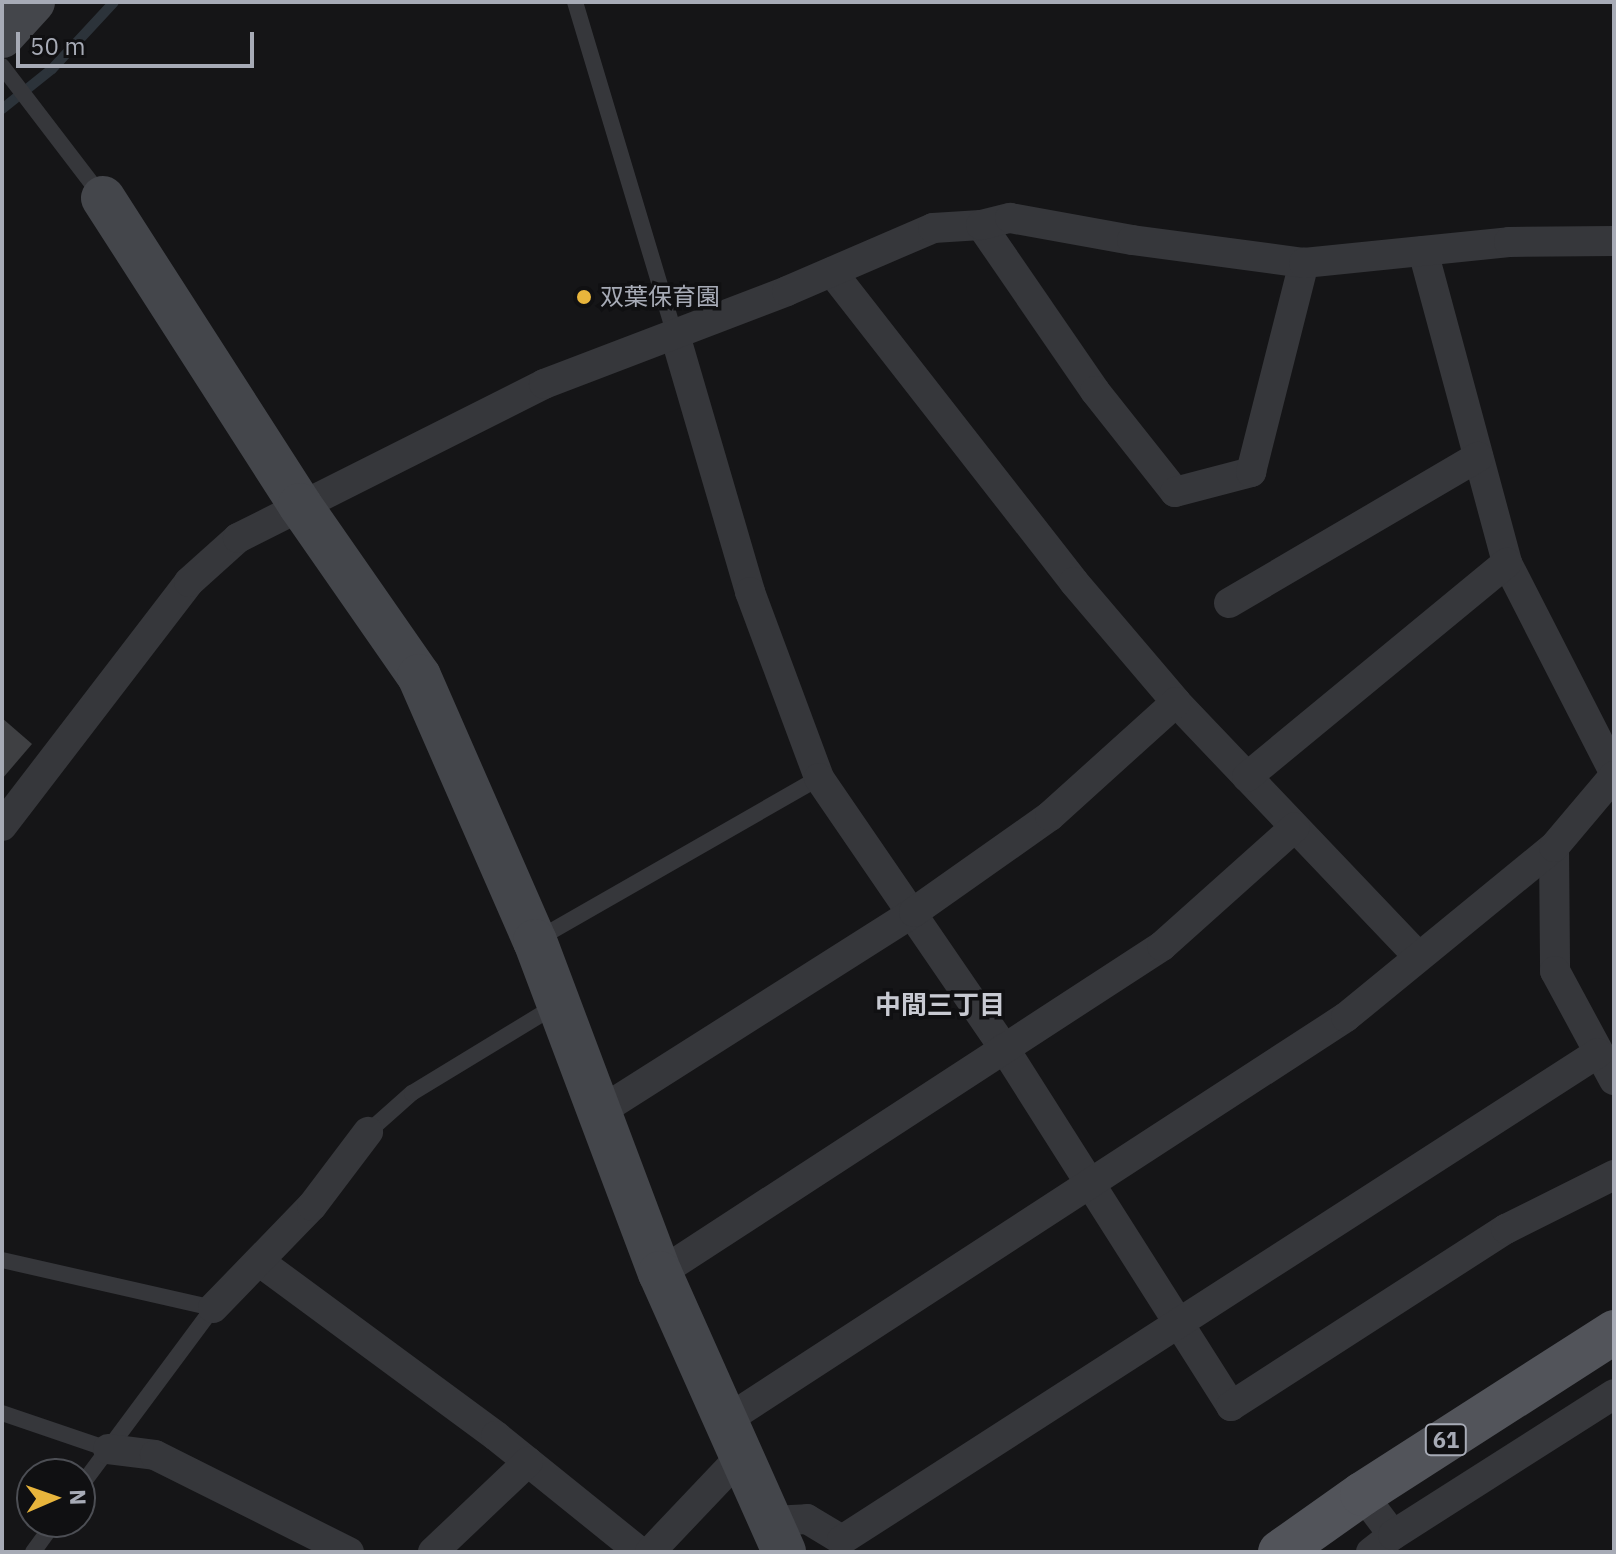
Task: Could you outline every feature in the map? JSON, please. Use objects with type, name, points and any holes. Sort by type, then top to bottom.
[{"type":"main road","name":"61","points":[[1280,1552],[1362,1494],[1614,1332]]},
{"type":"street","points":[[2,36],[33,2]]},
{"type":"street","points":[[103,198],[300,505],[419,676],[535,941],[660,1273],[778,1536],[807,1519],[842,1540],[1598,1053]]},
{"type":"street","points":[[2,826],[189,582],[238,538],[544,384],[675,335],[933,228],[981,225],[1010,218],[1132,240],[1304,263],[1509,242],[1614,241]]},
{"type":"street","points":[[981,225],[1095,391],[1175,492],[1251,472],[1304,263]]},
{"type":"street","points":[[650,1552],[735,1437],[1090,1185],[1346,1017],[1554,847],[1614,774],[1507,563],[1423,251]]},
{"type":"street","points":[[832,272],[1074,582],[1176,702],[1418,956]]},
{"type":"street","points":[[675,335],[750,592],[819,778],[914,912],[1004,1048],[1231,1406],[1506,1229],[1614,1175]]},
{"type":"street","points":[[1229,603],[1478,457]]},
{"type":"street","points":[[1247,777],[1507,563]]},
{"type":"street","points":[[599,1112],[914,912],[1050,816],[1176,702]]},
{"type":"street","points":[[660,1273],[1162,946],[1295,827]]},
{"type":"street","points":[[1554,847],[1555,971],[1614,1080]]},
{"type":"street","points":[[213,1308],[312,1206],[368,1132]]},
{"type":"street","points":[[260,1262],[528,1462],[640,1552]]},
{"type":"street","points":[[1362,1494],[1382,1543],[1614,1394]]},
{"type":"street","points":[[108,1449],[155,1455],[349,1552]]},
{"type":"street","points":[[433,1552],[528,1462]]},
{"type":"lane","points":[[575,2],[675,335]]},
{"type":"lane","points":[[2,66],[103,198]]},
{"type":"lane","points":[[535,941],[819,778]]},
{"type":"lane","points":[[368,1132],[412,1093],[558,1004]]},
{"type":"lane","points":[[2,1260],[213,1308],[96,1465]]},
{"type":"lane","points":[[2,1413],[108,1449]]},
{"type":"building","points":[[2,718],[32,744],[2,779]]},
{"type":"waterway","points":[[2,109],[52,69],[114,2]]},
{"type":"place","name":"双葉保育園","points":[[584,297]]},
{"type":"district","name":"中間三丁目","points":[[940,1005]]}]
